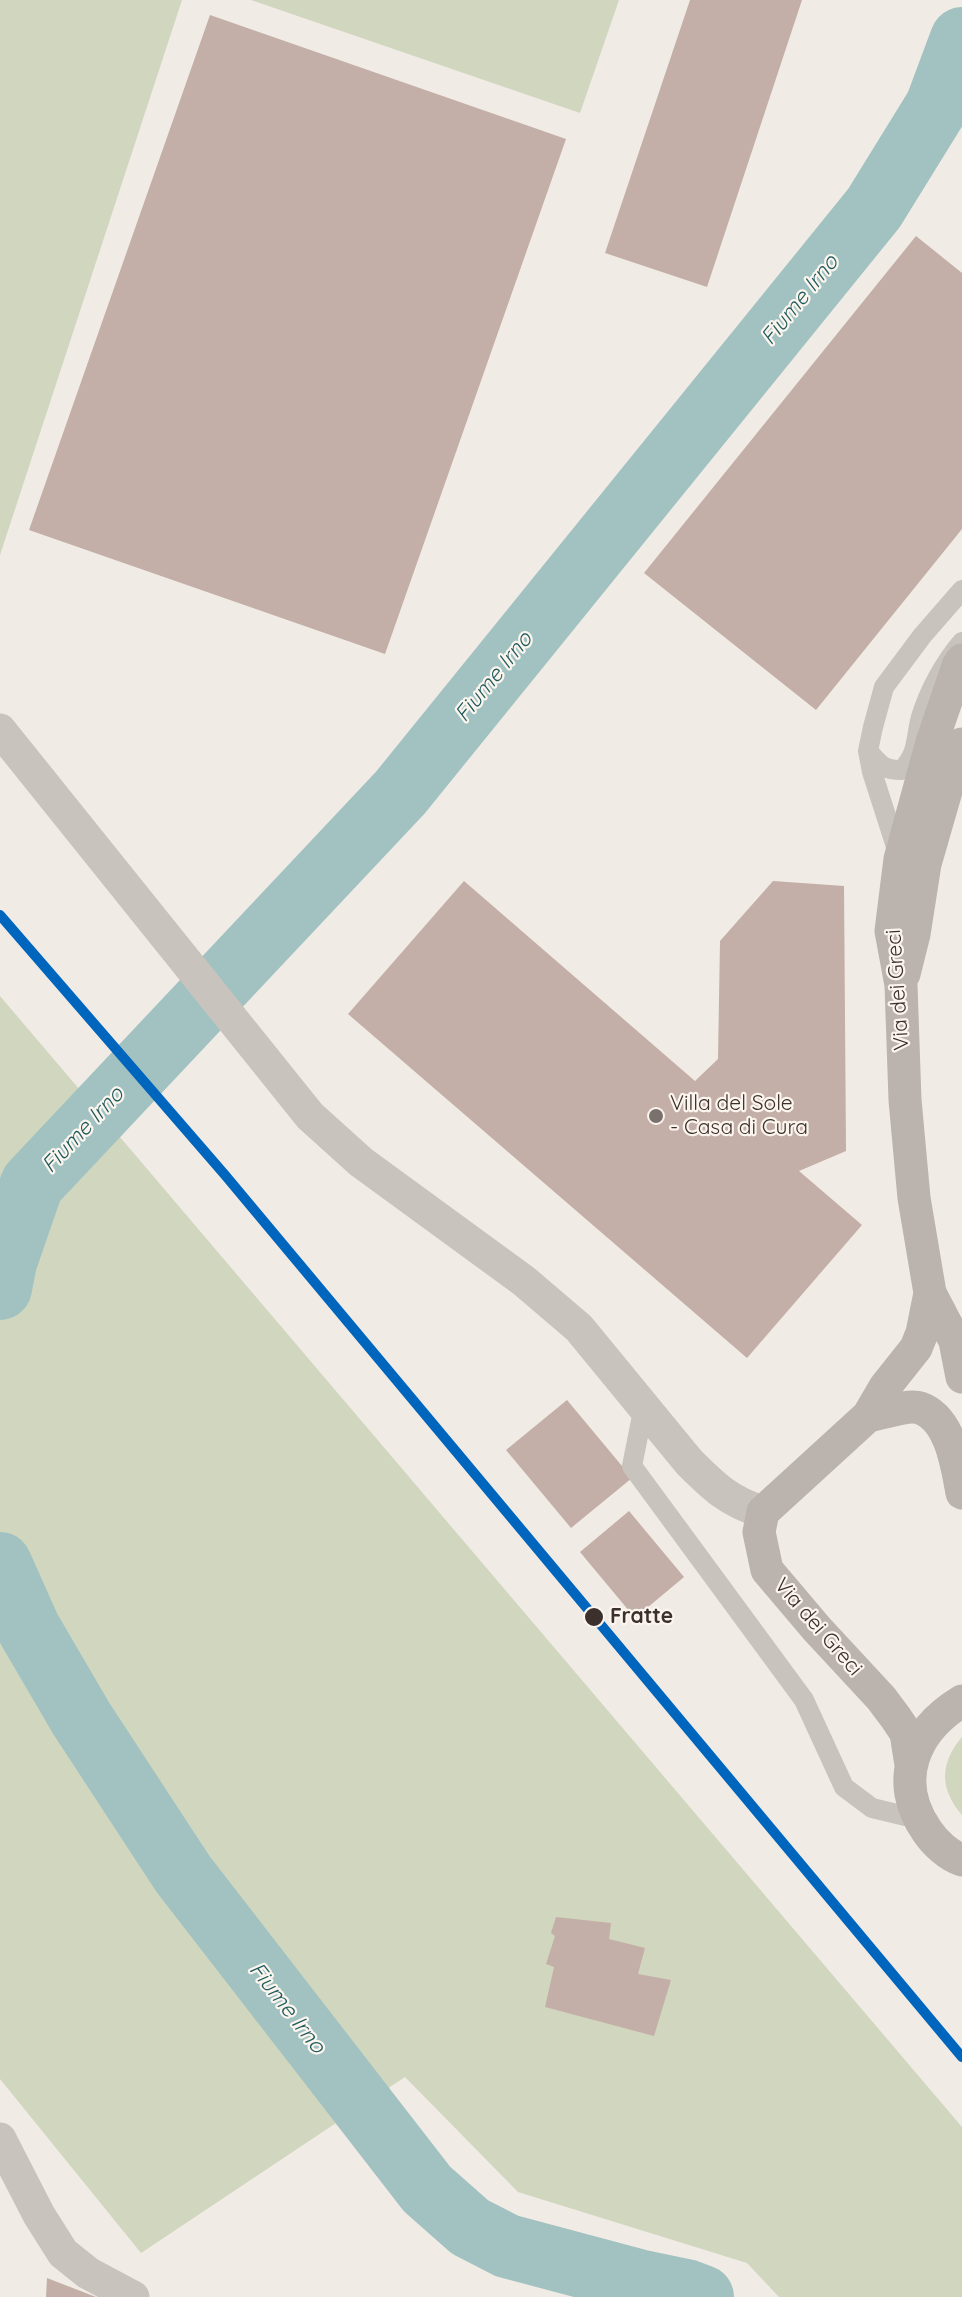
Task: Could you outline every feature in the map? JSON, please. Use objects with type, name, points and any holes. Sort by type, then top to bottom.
[{"type":"main road","name":"Via dei Greci","points":[[962,660],[932,742],[900,859],[891,931],[901,985],[907,1137],[914,1198],[930,1293],[956,1341],[962,1377]]},
{"type":"main road","points":[[901,985],[914,934],[927,854],[959,750]]},
{"type":"main road","name":"Via dei Greci","points":[[911,1765],[906,1733],[886,1705],[767,1570],[759,1532],[763,1512],[868,1416],[885,1387],[916,1348],[922,1333],[930,1293]]},
{"type":"main road","points":[[868,1416],[920,1408],[941,1425],[950,1441],[962,1493]]},
{"type":"main road","points":[[962,1701],[944,1712],[929,1727],[918,1744],[911,1765],[910,1792],[918,1819],[934,1842],[962,1860]]},
{"type":"street","points":[[0,730],[310,1116],[360,1162],[548,1299],[579,1328],[689,1462],[716,1489],[747,1508],[763,1512]]},
{"type":"street","points":[[0,2139],[39,2215],[63,2253],[88,2272],[133,2297]]},
{"type":"lane","points":[[900,859],[867,751],[884,687],[922,636],[962,590]]},
{"type":"lane","points":[[867,751],[882,767],[891,770],[902,770],[910,761],[927,701],[945,665],[962,642]]},
{"type":"lane","points":[[644,1406],[632,1466],[804,1700],[844,1787],[872,1808],[918,1819]]},
{"type":"green space","points":[[0,0],[182,0],[0,555]]},
{"type":"green space","points":[[251,0],[619,0],[580,113]]},
{"type":"green space","points":[[0,996],[962,2127],[962,2297],[779,2297],[747,2263],[518,2192],[405,2077],[141,2253],[0,2079]]},
{"type":"green space","points":[[962,1737],[962,1815],[949,1795],[945,1776],[949,1756]]},
{"type":"building","points":[[690,0],[802,0],[707,287],[605,253]]},
{"type":"building","points":[[210,15],[566,139],[385,654],[29,530]]},
{"type":"building","points":[[916,236],[962,273],[962,529],[816,710],[644,573]]},
{"type":"building","name":"Villa del Sole - Casa di Cura","points":[[464,881],[695,1081],[718,1059],[720,941],[773,881],[844,886],[846,1151],[799,1171],[862,1225],[747,1358],[348,1014]]},
{"type":"building","points":[[567,1400],[632,1478],[571,1528],[506,1450]]},
{"type":"building","name":"Fratte","points":[[629,1511],[684,1577],[635,1618],[580,1552]]},
{"type":"building","points":[[556,1917],[611,1923],[609,1939],[645,1948],[638,1974],[671,1980],[654,2036],[545,2007],[554,1967],[546,1964],[555,1936],[551,1933]]},
{"type":"building","points":[[47,2278],[96,2297],[46,2297]]},
{"type":"waterway","name":"Fiume Irno","points":[[0,1288],[5,1262],[32,1184],[400,793],[874,208],[937,106],[962,39]]},
{"type":"waterway","name":"Fiume Irno","points":[[0,1564],[29,1629],[81,1718],[183,1874],[427,2189],[470,2227],[507,2246],[702,2297]]},
{"type":"transit line","points":[[0,915],[225,1175],[962,2057]]},
{"type":"place","name":"Villa del Sole - Casa di Cura","points":[[656,1116]]},
{"type":"place","name":"Fratte","points":[[594,1617]]}]
